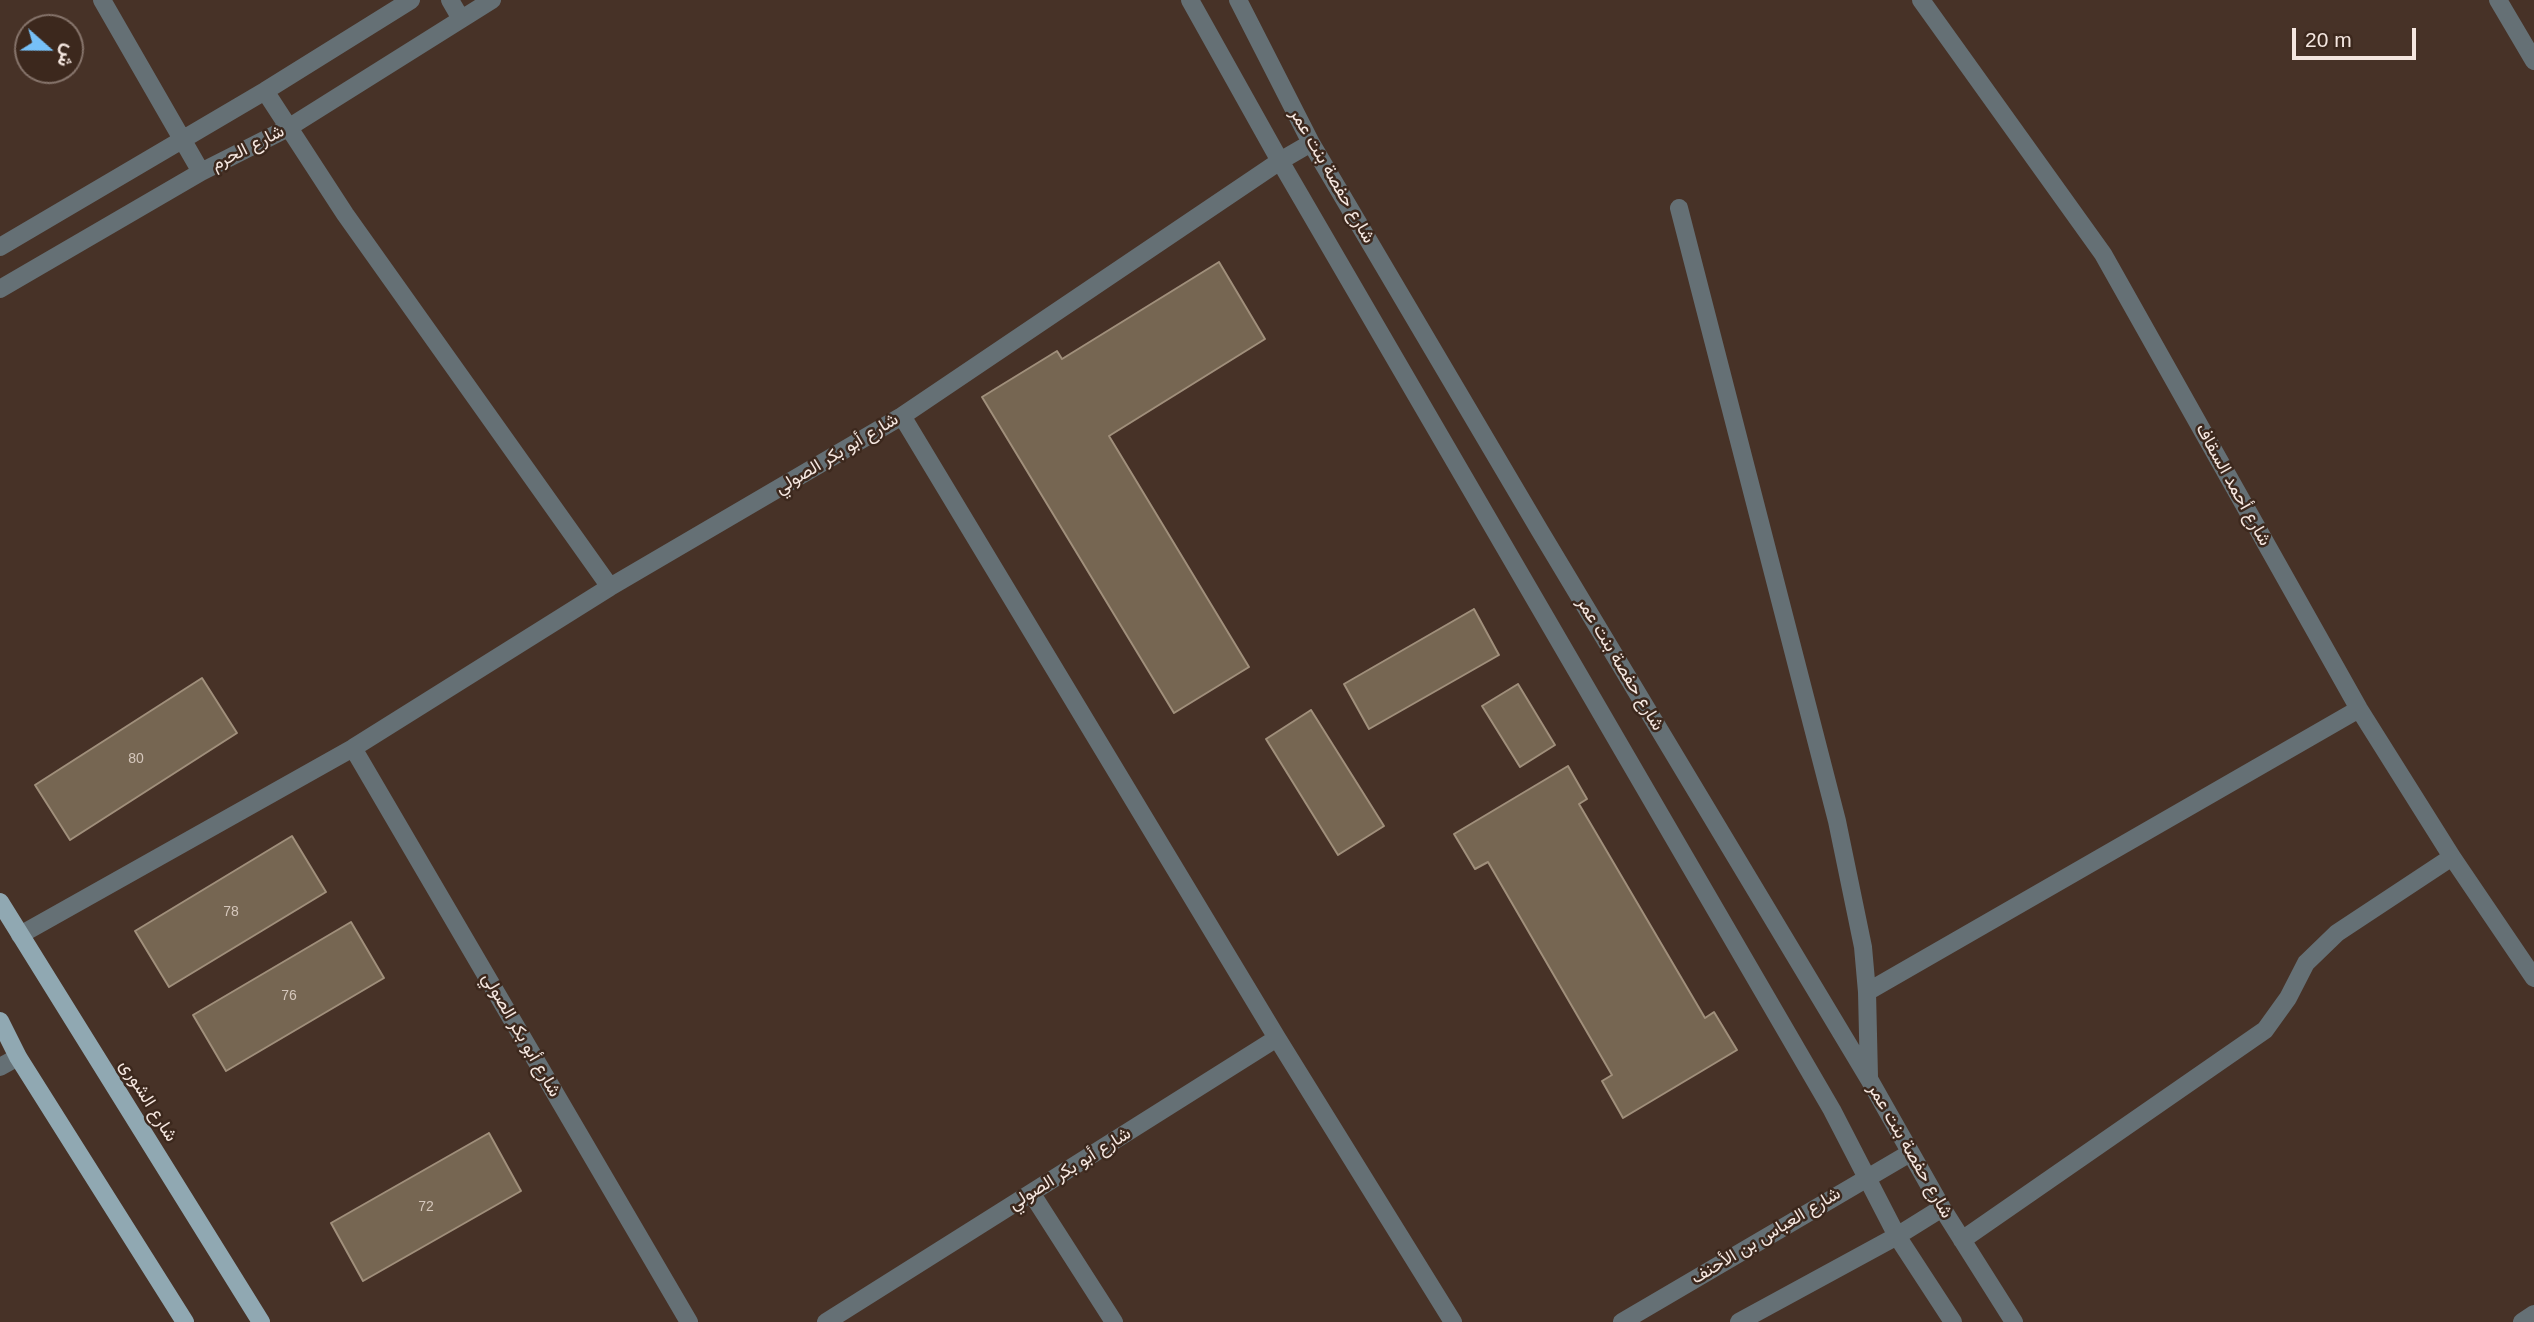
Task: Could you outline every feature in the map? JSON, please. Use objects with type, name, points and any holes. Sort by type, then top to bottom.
[{"type":"main road","name":"شارع الشورى","points":[[0,902],[261,1322]]},
{"type":"main road","points":[[0,1021],[18,1057],[185,1322]]},
{"type":"street","points":[[102,0],[201,172]]},
{"type":"street","points":[[0,247],[265,91],[411,0]]},
{"type":"street","points":[[450,0],[461,19]]},
{"type":"street","name":"شارع الحرم","points":[[0,289],[201,172],[288,128],[492,0]]},
{"type":"street","name":"شارع حفصة بنت عمر","points":[[1190,0],[1280,161],[1825,1098],[1897,1236],[1953,1322]]},
{"type":"street","name":"شارع حفصة بنت عمر","points":[[1238,0],[1311,144],[1869,1079],[1942,1208],[2014,1322]]},
{"type":"street","name":"شارع أحمد السقاف","points":[[1921,0],[2103,254],[2359,709],[2452,857],[2534,978]]},
{"type":"street","points":[[2498,0],[2534,61]]},
{"type":"street","points":[[265,91],[345,215],[610,587]]},
{"type":"street","name":"شارع أبو بكر الصولي","points":[[20,935],[353,748],[610,587],[902,416],[1280,161],[1311,144]]},
{"type":"street","points":[[1679,208],[1837,821],[1863,947],[1869,1079]]},
{"type":"street","points":[[902,416],[1277,1038],[1453,1322]]},
{"type":"street","points":[[1867,992],[2359,709]]},
{"type":"street","name":"شارع أبو بكر الصولي","points":[[353,748],[689,1322]]},
{"type":"street","points":[[1962,1240],[2265,1030],[2288,998],[2305,963],[2337,933],[2452,857]]},
{"type":"street","name":"شارع أبو بكر الصولي","points":[[826,1322],[1277,1038]]},
{"type":"street","points":[[0,1067],[18,1057]]},
{"type":"street","name":"شارع العباس بن الأحنف","points":[[1622,1322],[1910,1153]]},
{"type":"street","points":[[1032,1194],[1114,1322]]},
{"type":"street","points":[[1739,1322],[1897,1236],[1942,1208]]},
{"type":"street","points":[[2522,1322],[2534,1314]]},
{"type":"building","points":[[1219,262],[1265,339],[1109,436],[1249,667],[1174,713],[982,397],[1057,351],[1062,359]]},
{"type":"building","points":[[1474,609],[1499,655],[1369,729],[1344,684]]},
{"type":"building","points":[[202,678],[237,733],[70,840],[35,785]]},
{"type":"building","points":[[1518,684],[1555,745],[1520,767],[1482,706]]},
{"type":"building","points":[[1311,710],[1384,826],[1338,855],[1266,739]]},
{"type":"building","points":[[1568,766],[1587,799],[1579,804],[1705,1018],[1714,1012],[1737,1050],[1623,1118],[1602,1081],[1612,1075],[1488,862],[1475,869],[1454,834]]},
{"type":"building","points":[[292,836],[326,892],[169,987],[135,931]]},
{"type":"building","points":[[351,922],[384,978],[226,1071],[193,1015]]},
{"type":"building","points":[[489,1133],[521,1191],[363,1281],[331,1223]]}]
